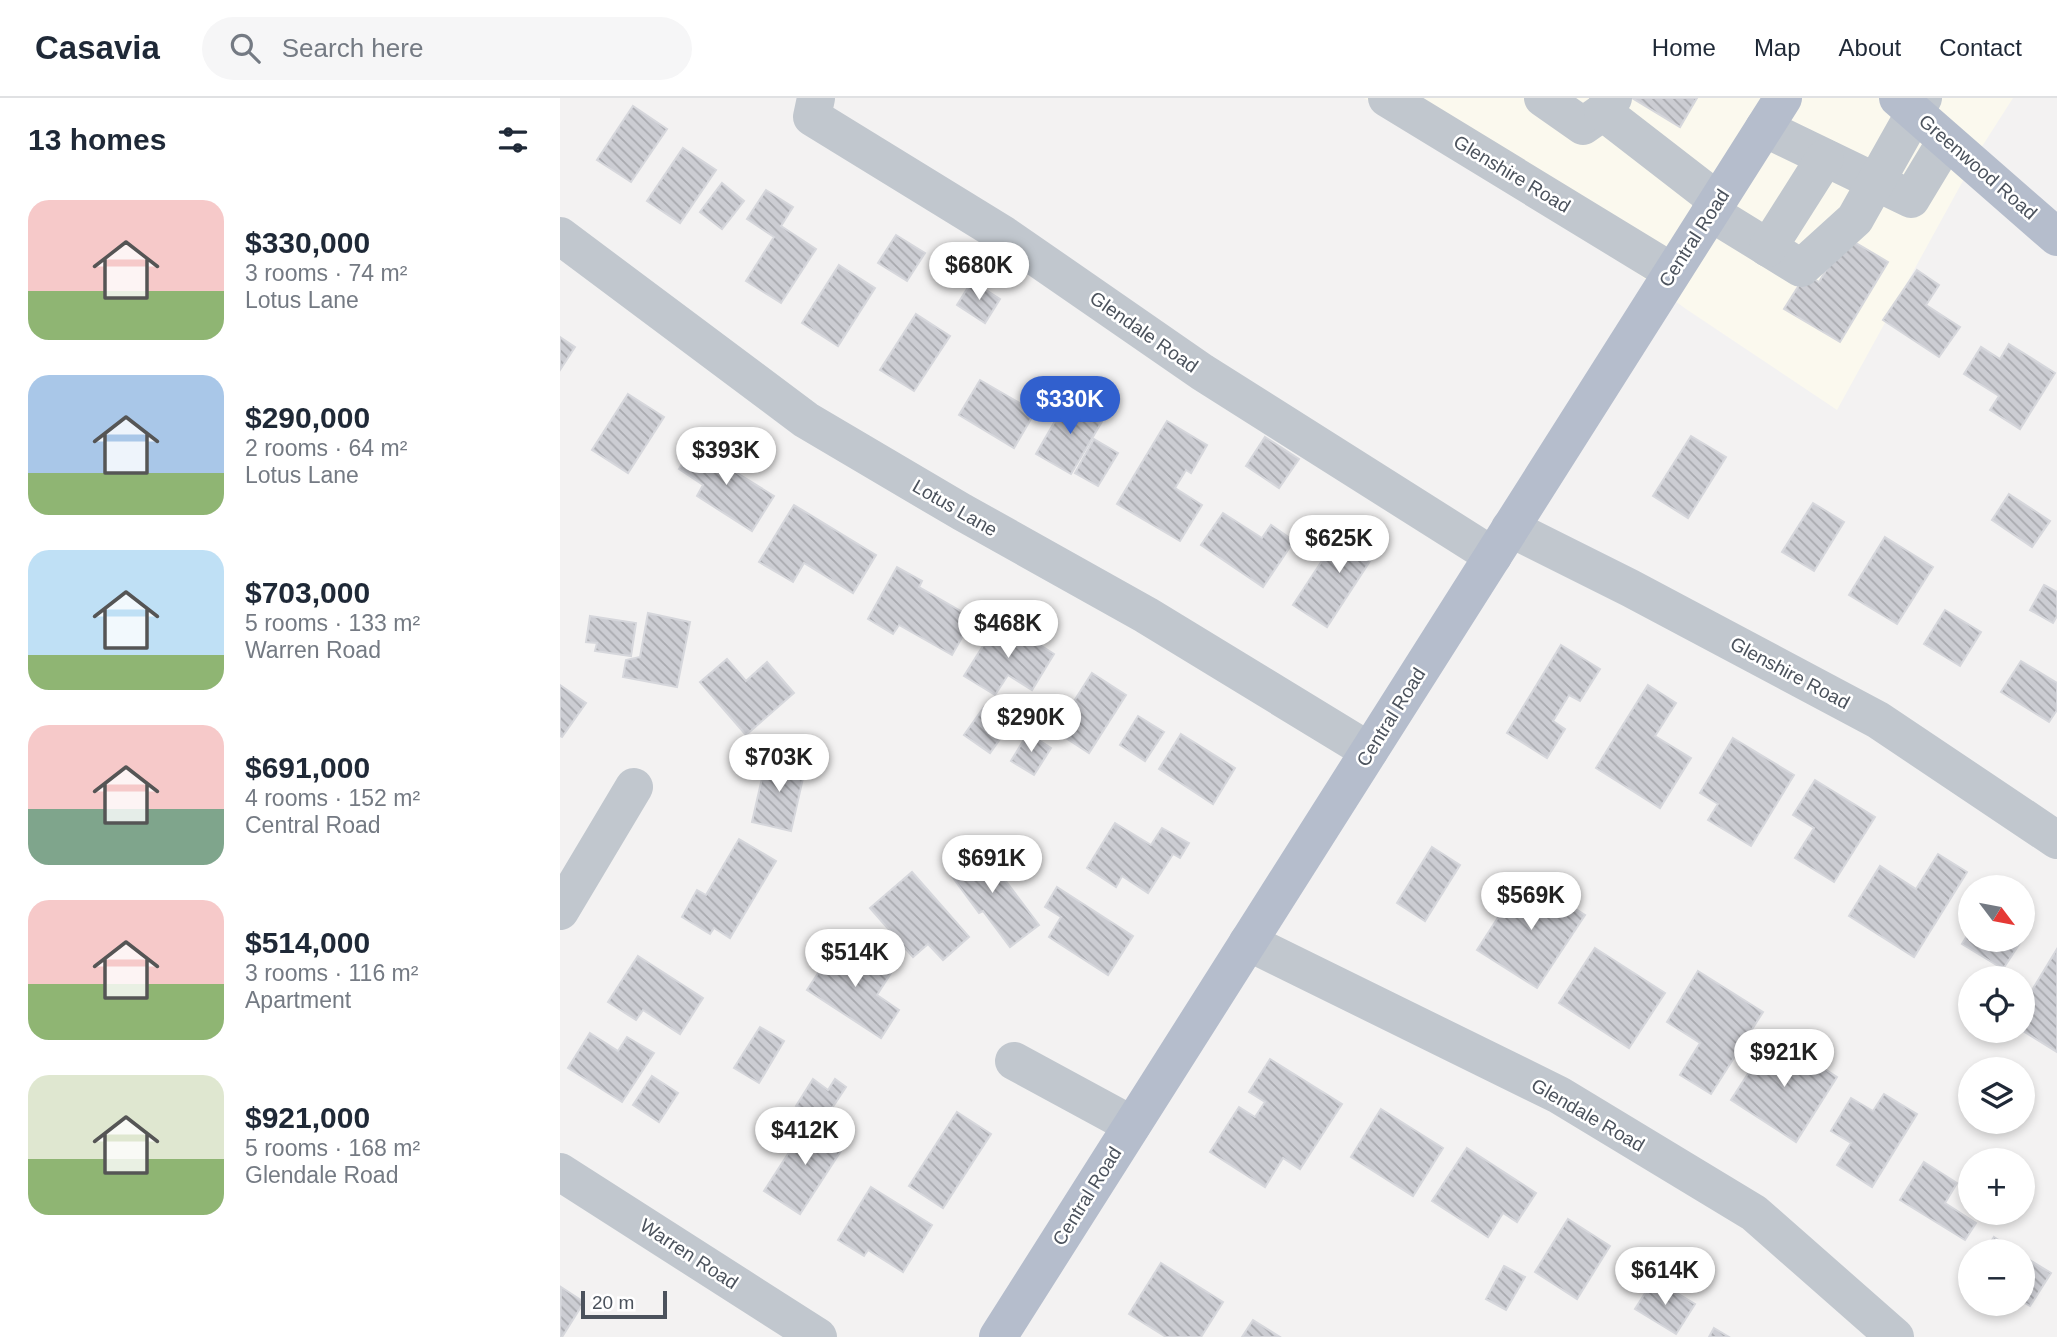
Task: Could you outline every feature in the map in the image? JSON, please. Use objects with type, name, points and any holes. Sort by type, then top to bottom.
[{"type":"main road","name":"Greenwood Road","points":[[1912,103],[1946,141],[2057,237]]},
{"type":"main road","name":"Central Road","points":[[998,1337],[1714,207],[1770,109]]},
{"type":"street","name":"Glendale Road","points":[[816,98],[812,117],[1004,235],[1202,372],[1502,542]]},
{"type":"street","name":"Glenshire Road","points":[[1387,98],[1672,272]]},
{"type":"street","points":[[1543,98],[1583,126],[1608,105],[1714,207],[1801,268],[1855,219],[1912,103]]},
{"type":"street","points":[[1770,109],[1825,158],[1911,199],[1946,141]]},
{"type":"street","points":[[1768,247],[1825,158]]},
{"type":"street","name":"Lotus Lane","points":[[560,236],[806,420],[962,512],[1146,615],[1369,751]]},
{"type":"street","name":"Glenshire Road","points":[[1502,542],[1630,588],[1878,720],[2057,840]]},
{"type":"street","points":[[560,911],[634,787]]},
{"type":"street","name":"Glendale Road","points":[[1248,942],[1559,1095],[1754,1213],[1895,1337]]},
{"type":"street","points":[[1014,1061],[1132,1125]]},
{"type":"street","name":"Warren Road","points":[[560,1172],[818,1337]]},
{"type":"shaded area","points":[[1364,98],[2013,98],[1981,148],[1837,410],[1686,309],[1596,243]]},
{"type":"building","points":[[1632,98],[1697,98],[1680,127]]},
{"type":"building","points":[[633,106],[667,129],[631,182],[597,160]]},
{"type":"building","points":[[683,148],[716,170],[680,223],[647,201]]},
{"type":"building","points":[[722,183],[744,201],[722,229],[700,212]]},
{"type":"building","points":[[766,190],[793,207],[781,226],[816,249],[781,303],[746,281],[774,237],[747,219]]},
{"type":"building","points":[[896,235],[925,253],[907,281],[878,263]]},
{"type":"building","points":[[1846,237],[1888,262],[1840,342],[1784,309],[1806,274],[1819,282]]},
{"type":"building","points":[[839,265],[875,288],[838,346],[802,323]]},
{"type":"building","points":[[1917,270],[1939,285],[1926,305],[1960,327],[1939,357],[1883,320]]},
{"type":"building","points":[[972,281],[1000,299],[985,323],[957,305]]},
{"type":"building","points":[[916,314],[950,336],[914,391],[880,370]]},
{"type":"building","points":[[560,337],[575,347],[560,370]]},
{"type":"building","points":[[2009,344],[2055,373],[2020,429],[1990,410],[1999,396],[1964,374],[1981,347],[2000,359]]},
{"type":"building","points":[[980,380],[1035,412],[1014,448],[959,415]]},
{"type":"building","points":[[628,394],[664,417],[628,473],[592,450]]},
{"type":"building","points":[[1069,397],[1104,418],[1071,474],[1036,454]]},
{"type":"building","points":[[1167,421],[1207,445],[1191,473],[1186,470],[1175,488],[1202,505],[1180,541],[1117,504]]},
{"type":"building","points":[[1691,436],[1726,457],[1688,518],[1653,496]]},
{"type":"building","points":[[1265,437],[1299,459],[1279,488],[1246,466]]},
{"type":"building","points":[[1094,439],[1118,453],[1098,486],[1075,473]]},
{"type":"building","points":[[697,440],[727,459],[724,465],[774,496],[752,531],[697,496],[703,485],[679,469]]},
{"type":"building","points":[[2009,494],[2050,521],[2032,547],[1992,520]]},
{"type":"building","points":[[1813,503],[1844,522],[1814,571],[1782,552]]},
{"type":"building","points":[[794,505],[876,555],[853,593],[804,563],[793,582],[759,562]]},
{"type":"building","points":[[1223,513],[1262,538],[1271,525],[1294,541],[1263,587],[1201,545]]},
{"type":"building","points":[[1358,521],[1385,538],[1327,627],[1293,605],[1329,550],[1336,554]]},
{"type":"building","points":[[1885,537],[1933,567],[1897,624],[1849,595]]},
{"type":"building","points":[[897,567],[922,581],[919,587],[973,618],[952,655],[899,625],[893,634],[868,619]]},
{"type":"building","points":[[2044,585],[2057,592],[2057,616],[2053,623],[2030,610]]},
{"type":"building","points":[[1945,610],[1981,632],[1960,666],[1924,644]]},
{"type":"building","points":[[648,613],[690,622],[677,687],[623,677],[626,660],[640,657]]},
{"type":"building","points":[[590,616],[636,623],[631,656],[595,651],[597,643],[586,642]]},
{"type":"building","points":[[1000,619],[1054,654],[1032,690],[1008,675],[995,695],[964,676]]},
{"type":"building","points":[[1561,645],[1600,669],[1580,701],[1569,695],[1553,721],[1565,729],[1547,758],[1507,733]]},
{"type":"building","points":[[727,659],[746,681],[767,662],[794,693],[746,735],[700,682]]},
{"type":"building","points":[[2021,661],[2057,683],[2057,710],[2049,722],[2001,692]]},
{"type":"building","points":[[1092,673],[1126,695],[1089,753],[1055,731]]},
{"type":"building","points":[[560,685],[586,703],[562,737],[560,736]]},
{"type":"building","points":[[1648,685],[1676,703],[1655,736],[1691,758],[1660,808],[1596,768]]},
{"type":"building","points":[[984,707],[1010,725],[990,753],[964,735]]},
{"type":"building","points":[[1138,716],[1164,732],[1145,761],[1120,745]]},
{"type":"building","points":[[1028,733],[1051,748],[1034,775],[1011,761]]},
{"type":"building","points":[[1181,734],[1235,768],[1213,804],[1159,769]]},
{"type":"building","points":[[1733,738],[1794,775],[1751,846],[1708,820],[1718,804],[1700,793]]},
{"type":"building","points":[[767,756],[806,765],[791,831],[752,822]]},
{"type":"building","points":[[1815,780],[1875,817],[1834,882],[1795,858],[1814,828],[1793,815]]},
{"type":"building","points":[[1115,823],[1151,845],[1162,828],[1189,843],[1180,858],[1173,854],[1148,893],[1122,876],[1116,887],[1087,868]]},
{"type":"building","points":[[739,839],[776,861],[730,938],[714,928],[710,934],[682,917],[697,890],[706,895]]},
{"type":"building","points":[[977,843],[1039,925],[1010,947],[983,911],[979,913],[945,867]]},
{"type":"building","points":[[1432,847],[1460,865],[1425,921],[1397,903]]},
{"type":"building","points":[[1938,854],[1967,872],[1965,875],[1958,875],[1958,886],[1914,957],[1849,916],[1880,866],[1916,889]]},
{"type":"building","points":[[912,872],[969,937],[943,960],[928,944],[913,957],[870,908]]},
{"type":"building","points":[[1525,876],[1585,915],[1537,988],[1477,950]]},
{"type":"building","points":[[1057,887],[1133,936],[1108,975],[1049,937],[1061,917],[1045,907]]},
{"type":"building","points":[[840,940],[891,973],[877,995],[899,1010],[881,1038],[807,990]]},
{"type":"building","points":[[1595,948],[1665,993],[1629,1048],[1559,1003]]},
{"type":"building","points":[[2057,949],[2057,1052],[2035,1038],[2035,985]]},
{"type":"building","points":[[1975,952],[2014,952],[2005,966],[1998,966]]},
{"type":"building","points":[[638,956],[703,998],[680,1034],[643,1010],[636,1020],[608,1002]]},
{"type":"building","points":[[1698,971],[1763,1012],[1711,1094],[1680,1075],[1700,1043],[1667,1022]]},
{"type":"building","points":[[760,1027],[784,1041],[759,1083],[734,1068]]},
{"type":"building","points":[[590,1033],[618,1051],[627,1037],[654,1053],[622,1102],[568,1068]]},
{"type":"building","points":[[1773,1035],[1837,1077],[1796,1142],[1731,1100]]},
{"type":"building","points":[[1270,1059],[1342,1104],[1300,1169],[1283,1158],[1265,1187],[1210,1152],[1239,1107],[1255,1117],[1265,1102],[1249,1092]]},
{"type":"building","points":[[652,1076],[678,1093],[659,1122],[633,1105]]},
{"type":"building","points":[[813,1079],[828,1090],[835,1079],[846,1087],[822,1123],[796,1106]]},
{"type":"building","points":[[1884,1094],[1917,1114],[1872,1187],[1837,1165],[1851,1143],[1831,1131],[1851,1098],[1873,1111]]},
{"type":"building","points":[[1381,1109],[1443,1148],[1413,1196],[1351,1157]]},
{"type":"building","points":[[957,1112],[991,1134],[943,1208],[909,1186]]},
{"type":"building","points":[[810,1120],[846,1143],[800,1214],[764,1191]]},
{"type":"building","points":[[1467,1148],[1536,1193],[1517,1222],[1503,1213],[1488,1237],[1432,1201]]},
{"type":"building","points":[[1924,1162],[1957,1183],[1945,1203],[1958,1211],[1958,1225],[1975,1225],[1963,1239],[1900,1200]]},
{"type":"building","points":[[871,1187],[932,1225],[903,1272],[868,1250],[864,1256],[838,1240]]},
{"type":"building","points":[[1568,1219],[1610,1246],[1577,1299],[1535,1272]]},
{"type":"building","points":[[1161,1263],[1223,1302],[1201,1337],[1166,1337],[1129,1314]]},
{"type":"building","points":[[2035,1263],[2051,1273],[2035,1298]]},
{"type":"building","points":[[1504,1266],[1525,1277],[1506,1310],[1486,1299]]},
{"type":"building","points":[[1654,1279],[1695,1304],[1676,1334],[1635,1309]]},
{"type":"building","points":[[561,1287],[584,1302],[560,1337]]},
{"type":"building","points":[[1253,1320],[1280,1337],[1242,1337]]},
{"type":"building","points":[[1714,1328],[1729,1337],[1709,1337]]}]
